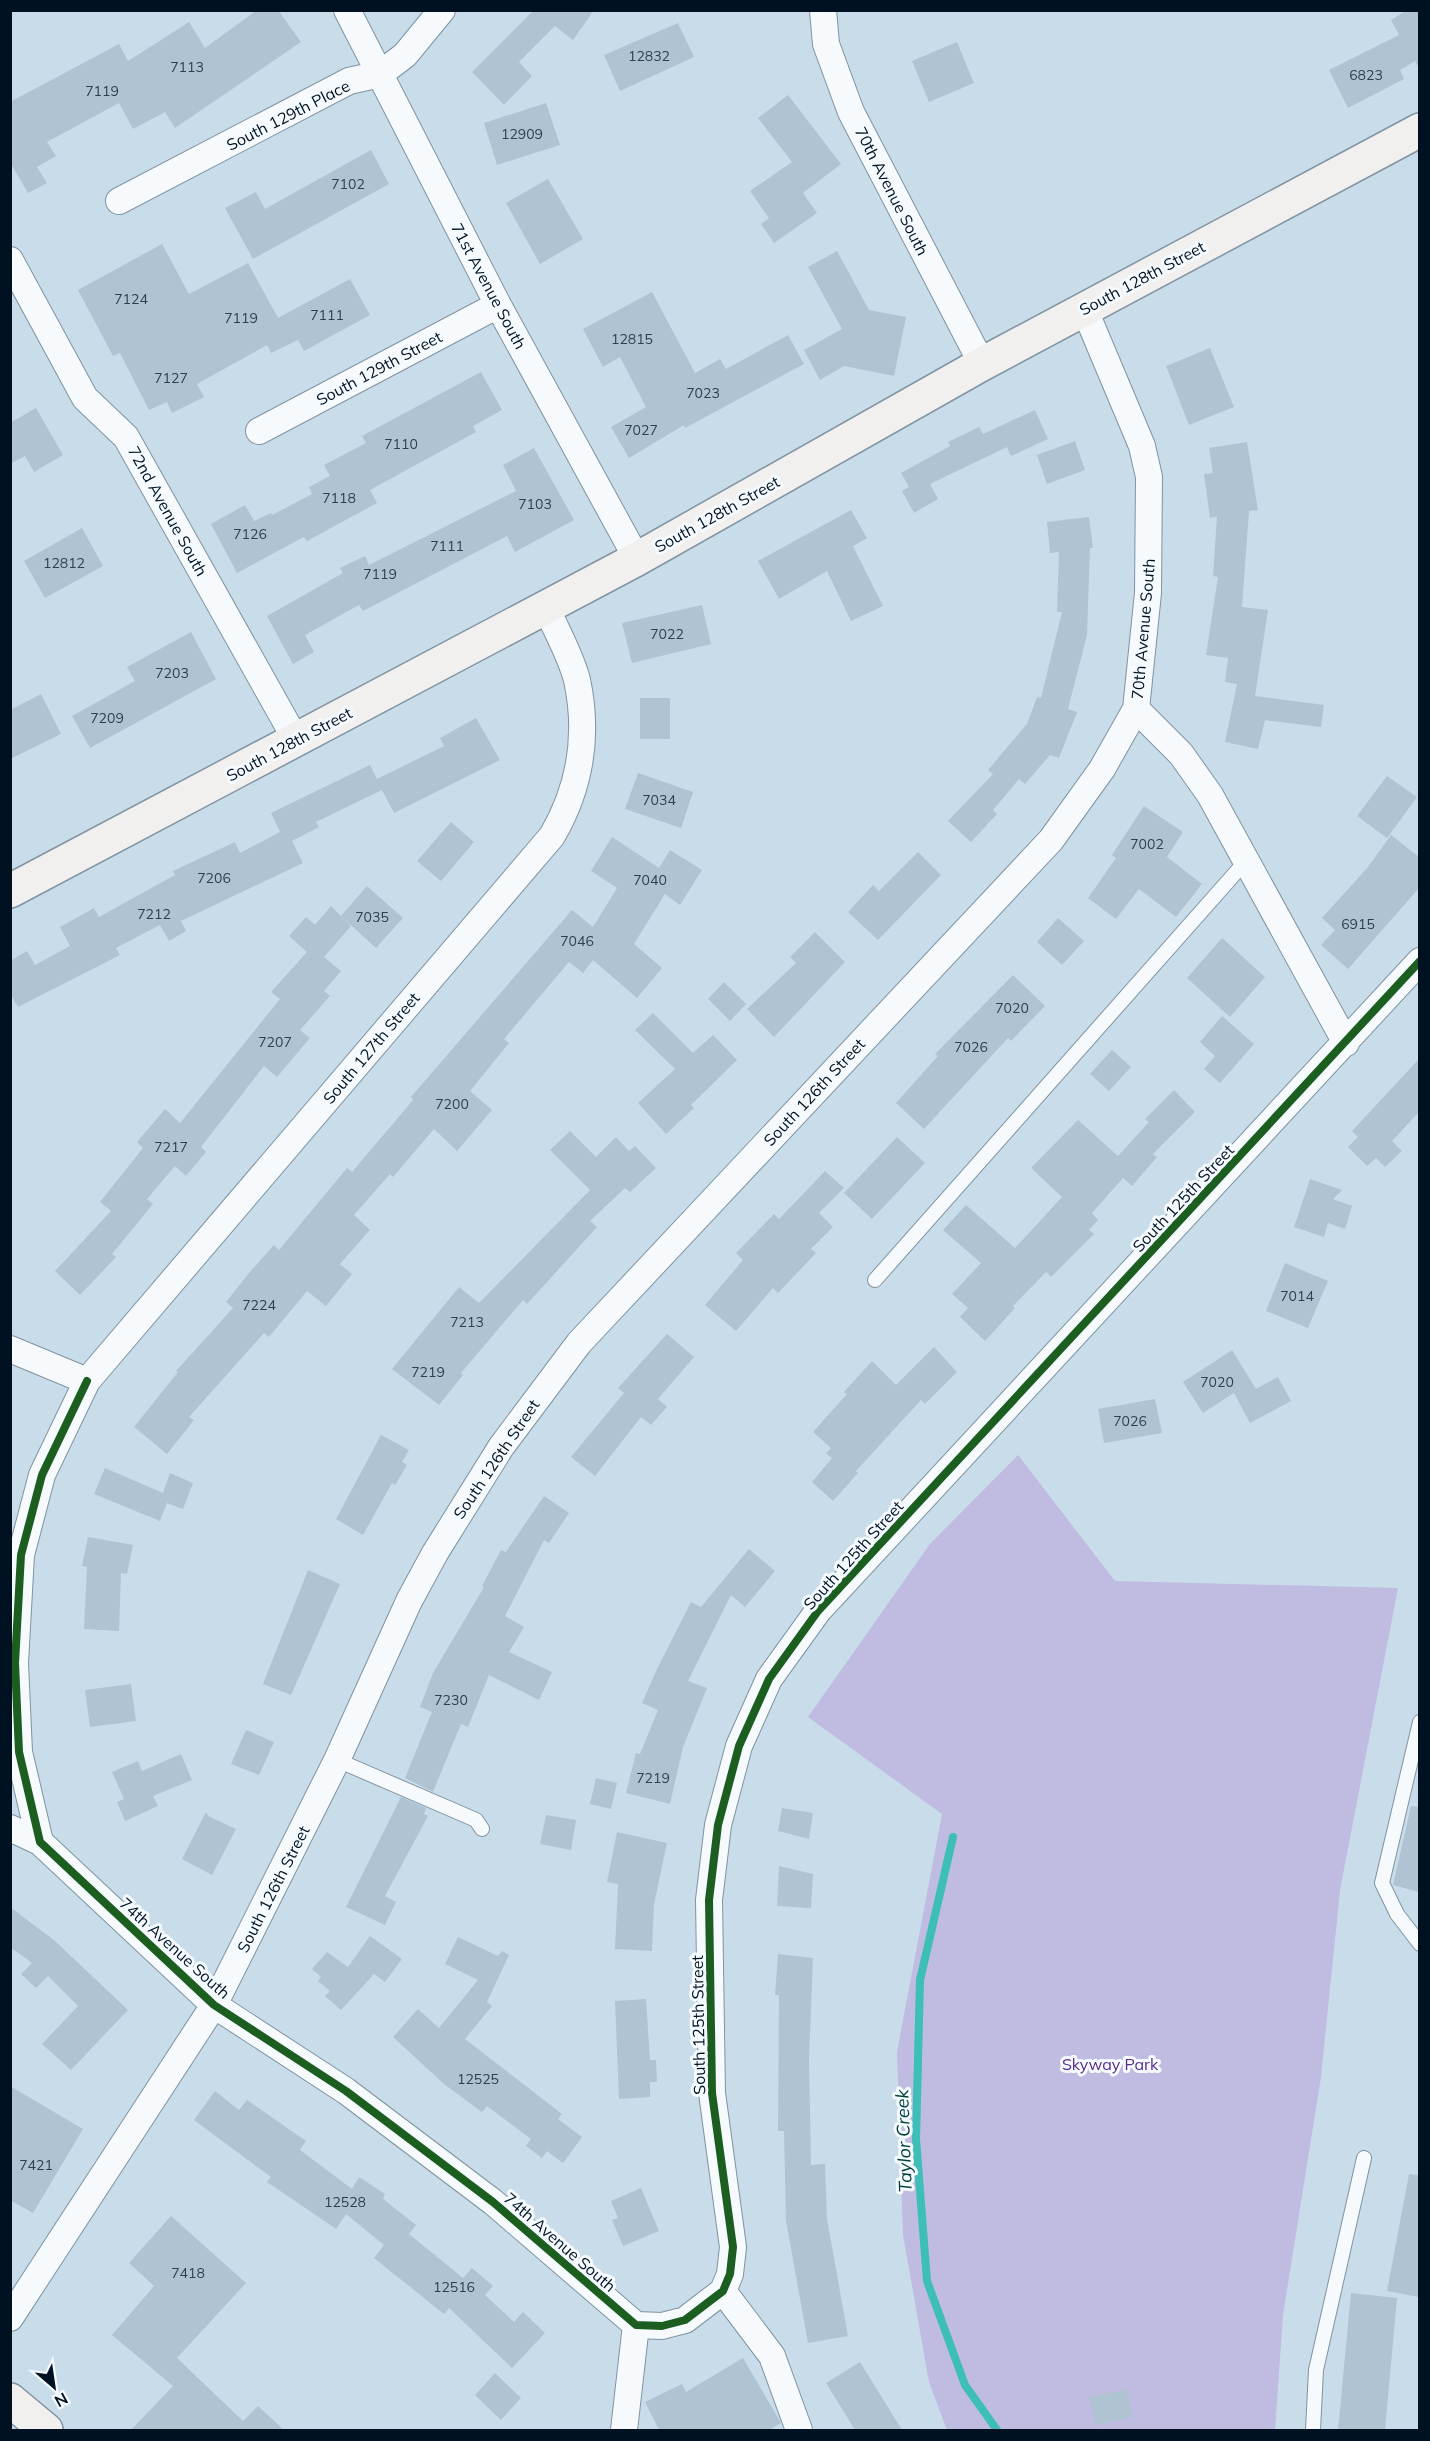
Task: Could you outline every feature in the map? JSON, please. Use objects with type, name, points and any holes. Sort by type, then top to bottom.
[{"type":"street","name":"71st Avenue South","points":[[347,10],[498,305],[637,559]]},
{"type":"street","name":"South 129th Place","points":[[119,201],[349,81],[380,74],[405,55],[442,10]]},
{"type":"street","name":"70th Avenue South","points":[[823,10],[826,44],[851,112],[982,364]]},
{"type":"street","name":"South 128th Street","points":[[10,891],[637,559],[1084,308],[1419,130]]},
{"type":"street","name":"72nd Avenue South","points":[[12,267],[85,398],[126,437],[296,740]]},
{"type":"street","name":"South 129th Street","points":[[259,431],[498,305]]},
{"type":"street","name":"70th Avenue South","points":[[1084,308],[1142,446],[1149,477],[1148,593],[1136,709],[1181,754],[1210,795],[1346,1043]]},
{"type":"street","name":"South 127th Street","points":[[87,1381],[552,836],[567,810],[577,783],[582,733],[577,679],[546,608]]},
{"type":"street","name":"South 126th Street","points":[[10,2318],[214,2005],[338,1760],[409,1601],[435,1553],[501,1447],[572,1353],[1051,840],[1102,769],[1136,709]]},
{"type":"street","name":"South 125th Street","points":[[723,2291],[730,2274],[733,2247],[712,2093],[709,1900],[718,1826],[740,1746],[769,1678],[818,1611],[1346,1043],[1419,961]]},
{"type":"street","points":[[10,1349],[87,1381],[42,1475],[21,1555],[15,1663],[19,1752],[40,1842]]},
{"type":"street","name":"74th Avenue South","points":[[10,1828],[40,1842],[214,2005],[374,2111],[493,2202],[636,2325]]},
{"type":"street","points":[[624,2430],[623,2420],[636,2325],[662,2326],[685,2320],[723,2291],[772,2356],[799,2430]]},
{"type":"street","points":[[10,2400],[46,2430]]},
{"type":"lane","points":[[875,1280],[1246,861]]},
{"type":"lane","points":[[1419,1722],[1382,1883],[1397,1914],[1419,1944]]},
{"type":"lane","points":[[338,1760],[476,1820],[482,1829]]},
{"type":"lane","points":[[1314,2430],[1316,2370],[1364,2158]]},
{"type":"green space","name":"Skyway Park","points":[[1018,1455],[1115,1581],[1398,1588],[1340,1890],[1321,2077],[1283,2315],[1275,2430],[947,2430],[929,2382],[903,2235],[897,2052],[942,1814],[808,1717],[930,1544]]},
{"type":"building","points":[[257,10],[278,10],[301,42],[175,128],[165,112],[133,129],[119,103],[47,142],[56,156],[37,167],[47,183],[28,193],[10,162],[10,102],[119,44],[128,61],[189,22],[205,48]]},
{"type":"building","points":[[534,10],[594,10],[573,40],[555,26],[519,62],[532,76],[504,105],[472,72]]},
{"type":"building","points":[[1407,10],[1419,10],[1419,69],[1415,61],[1400,70],[1404,79],[1348,108],[1329,70],[1399,35],[1391,20]]},
{"type":"building","points":[[678,23],[694,57],[620,91],[604,55]]},
{"type":"building","points":[[957,42],[974,83],[929,102],[912,61]]},
{"type":"building","points":[[788,95],[841,164],[803,193],[817,213],[774,243],[761,224],[769,218],[750,191],[792,162],[758,118]]},
{"type":"building","points":[[546,103],[560,145],[497,165],[484,123]]},
{"type":"building","points":[[371,150],[389,184],[253,259],[225,208],[256,192],[265,209]]},
{"type":"building","points":[[548,179],[583,239],[540,264],[506,203]]},
{"type":"building","points":[[162,244],[189,294],[248,263],[278,318],[350,279],[370,315],[304,351],[298,340],[271,353],[267,345],[197,384],[204,397],[172,413],[167,402],[149,410],[120,353],[113,356],[78,290]]},
{"type":"building","points":[[837,251],[869,310],[906,317],[894,376],[844,366],[820,380],[804,350],[842,329],[808,267]]},
{"type":"building","points":[[652,292],[695,373],[720,359],[726,369],[788,335],[804,364],[685,428],[684,425],[629,458],[611,427],[646,407],[620,357],[603,367],[583,329]]},
{"type":"building","points":[[1210,348],[1234,407],[1189,425],[1166,366]]},
{"type":"building","points":[[481,372],[502,410],[473,426],[476,432],[370,490],[377,503],[307,541],[304,537],[237,573],[211,524],[245,505],[254,521],[271,513],[272,515],[312,494],[309,487],[330,476],[324,465],[366,443],[362,436]]},
{"type":"building","points":[[36,408],[63,455],[34,472],[25,456],[10,464],[10,423]]},
{"type":"building","points":[[1035,410],[1048,439],[1011,456],[1007,447],[930,484],[938,499],[914,513],[902,491],[909,487],[901,473],[950,446],[948,442],[979,427],[983,434]]},
{"type":"building","points":[[1075,441],[1085,470],[1047,484],[1037,455]]},
{"type":"building","points":[[1247,442],[1258,510],[1249,511],[1242,607],[1268,610],[1255,696],[1324,705],[1321,727],[1265,720],[1258,749],[1225,742],[1237,684],[1225,682],[1228,658],[1206,655],[1218,577],[1213,576],[1217,516],[1210,518],[1204,474],[1213,473],[1209,448]]},
{"type":"building","points":[[534,448],[574,520],[515,552],[507,536],[363,611],[359,605],[305,635],[314,652],[293,664],[267,616],[343,573],[340,568],[365,556],[369,565],[516,491],[503,465]]},
{"type":"building","points":[[851,510],[867,538],[853,546],[883,606],[851,621],[827,571],[779,599],[758,561]]},
{"type":"building","points":[[1089,517],[1093,548],[1090,548],[1087,635],[1068,709],[1077,712],[1059,758],[1050,755],[1025,784],[1019,779],[993,810],[997,814],[971,842],[948,821],[993,774],[988,770],[1027,724],[1037,697],[1041,698],[1062,612],[1057,612],[1059,552],[1050,553],[1047,522]]},
{"type":"building","points":[[82,528],[103,566],[45,598],[24,561]]},
{"type":"building","points":[[702,605],[711,644],[632,663],[622,623]]},
{"type":"building","points":[[191,632],[216,679],[90,748],[72,716],[135,681],[127,667]]},
{"type":"building","points":[[41,694],[61,734],[10,759],[10,710]]},
{"type":"building","points":[[640,698],[670,698],[670,739],[640,739]]},
{"type":"building","points":[[476,718],[500,760],[394,813],[382,790],[316,822],[319,827],[292,841],[303,863],[181,921],[186,931],[169,941],[160,925],[116,948],[120,955],[18,1007],[10,993],[10,961],[27,951],[35,965],[70,946],[60,927],[94,908],[99,917],[175,875],[173,871],[235,842],[240,853],[280,832],[271,813],[370,765],[377,779],[444,746],[440,738]]},
{"type":"building","points":[[638,773],[693,792],[681,828],[625,809]]},
{"type":"building","points":[[1387,776],[1417,797],[1387,838],[1357,816]]},
{"type":"building","points":[[1144,806],[1183,832],[1167,857],[1202,884],[1176,917],[1139,889],[1116,919],[1088,898],[1116,858],[1112,855]]},
{"type":"building","points":[[451,822],[474,842],[441,881],[417,861]]},
{"type":"building","points":[[1391,835],[1419,857],[1419,888],[1348,969],[1321,945],[1335,930],[1322,918],[1368,867]]},
{"type":"building","points":[[612,837],[659,868],[670,850],[702,870],[680,905],[665,894],[634,944],[662,968],[637,998],[593,960],[583,973],[569,962],[504,1039],[509,1043],[470,1091],[492,1110],[457,1151],[434,1129],[393,1177],[390,1174],[354,1215],[370,1230],[340,1264],[352,1274],[326,1306],[307,1291],[269,1337],[264,1333],[189,1417],[194,1420],[167,1454],[134,1427],[178,1372],[176,1371],[233,1308],[226,1302],[249,1273],[274,1245],[279,1250],[347,1168],[352,1172],[413,1100],[411,1097],[572,910],[593,927],[617,888],[591,871]]},
{"type":"building","points":[[918,852],[941,875],[878,940],[848,912],[873,885],[879,891]]},
{"type":"building","points":[[367,886],[403,918],[376,948],[341,916]]},
{"type":"building","points":[[331,906],[351,926],[324,957],[341,971],[324,991],[330,996],[300,1030],[310,1038],[277,1077],[264,1066],[201,1147],[206,1152],[186,1176],[175,1166],[147,1199],[153,1204],[112,1254],[116,1257],[80,1295],[55,1271],[111,1211],[100,1202],[143,1148],[137,1142],[165,1109],[180,1123],[280,999],[271,992],[307,952],[289,936],[306,917],[315,925]]},
{"type":"building","points":[[1058,918],[1084,941],[1062,965],[1037,942]]},
{"type":"building","points":[[815,932],[845,962],[774,1037],[747,1009],[796,963],[790,957]]},
{"type":"building","points":[[1222,938],[1265,977],[1230,1017],[1187,978]]},
{"type":"building","points":[[1013,975],[1045,1006],[1011,1041],[1008,1038],[924,1129],[896,1103],[938,1056],[935,1054]]},
{"type":"building","points":[[724,982],[746,1004],[730,1021],[708,999]]},
{"type":"building","points":[[653,1013],[693,1053],[713,1035],[737,1060],[691,1105],[694,1108],[666,1134],[638,1103],[675,1069],[635,1030]]},
{"type":"building","points":[[1222,1016],[1254,1044],[1220,1083],[1204,1069],[1215,1056],[1200,1042]]},
{"type":"building","points":[[1112,1050],[1131,1067],[1109,1091],[1090,1074]]},
{"type":"building","points":[[1419,1059],[1419,1112],[1392,1141],[1402,1151],[1385,1167],[1376,1158],[1367,1166],[1348,1147],[1358,1137],[1352,1131]]},
{"type":"building","points":[[1174,1090],[1195,1112],[1153,1154],[1157,1157],[1132,1186],[1123,1178],[1092,1213],[1098,1220],[1089,1230],[1094,1234],[1051,1277],[1046,1272],[1013,1306],[1015,1308],[985,1341],[960,1317],[968,1308],[952,1294],[981,1263],[943,1230],[966,1205],[1015,1248],[1062,1197],[1031,1168],[1078,1120],[1118,1156],[1149,1122],[1145,1119]]},
{"type":"building","points":[[570,1131],[596,1157],[616,1137],[629,1151],[635,1146],[656,1168],[630,1192],[625,1188],[590,1221],[597,1227],[527,1304],[523,1300],[461,1373],[463,1375],[439,1405],[392,1369],[459,1287],[479,1303],[590,1190],[550,1150]]},
{"type":"building","points":[[897,1137],[925,1163],[872,1219],[844,1193]]},
{"type":"building","points":[[825,1171],[844,1188],[819,1213],[833,1227],[811,1249],[816,1253],[778,1293],[773,1288],[736,1331],[705,1305],[743,1260],[736,1253],[774,1214],[779,1219]]},
{"type":"building","points":[[1310,1179],[1342,1190],[1333,1199],[1352,1206],[1345,1229],[1328,1223],[1324,1237],[1294,1227]]},
{"type":"building","points":[[1285,1263],[1328,1281],[1308,1328],[1266,1311]]},
{"type":"building","points":[[667,1334],[694,1357],[658,1399],[667,1407],[651,1425],[641,1417],[595,1476],[571,1457],[624,1393],[618,1388]]},
{"type":"building","points":[[934,1347],[957,1372],[925,1404],[921,1400],[856,1471],[858,1473],[833,1501],[812,1482],[832,1458],[826,1453],[831,1448],[813,1432],[847,1394],[844,1392],[872,1361],[896,1385]]},
{"type":"building","points":[[1232,1350],[1256,1389],[1278,1377],[1291,1401],[1250,1423],[1234,1393],[1203,1413],[1183,1382]]},
{"type":"building","points":[[1155,1399],[1162,1433],[1104,1443],[1098,1409]]},
{"type":"building","points":[[381,1435],[409,1450],[402,1462],[407,1465],[395,1485],[392,1483],[363,1535],[336,1519]]},
{"type":"building","points":[[105,1468],[163,1493],[170,1473],[193,1483],[183,1509],[167,1503],[160,1521],[94,1494]]},
{"type":"building","points":[[544,1496],[569,1513],[549,1543],[544,1540],[505,1616],[524,1627],[509,1652],[552,1672],[539,1700],[489,1675],[468,1727],[461,1724],[433,1792],[405,1778],[432,1712],[420,1707],[433,1673],[484,1587],[482,1586],[501,1550],[506,1552]]},
{"type":"building","points":[[88,1537],[133,1545],[127,1574],[121,1573],[119,1631],[84,1629],[87,1567],[82,1566]]},
{"type":"building","points":[[749,1549],[775,1571],[745,1607],[731,1595],[688,1681],[707,1688],[683,1747],[670,1804],[626,1793],[636,1753],[640,1754],[658,1710],[642,1703],[657,1669],[691,1602],[701,1607]]},
{"type":"building","points":[[308,1570],[340,1584],[291,1695],[263,1684]]},
{"type":"building","points":[[131,1684],[136,1721],[90,1727],[85,1690]]},
{"type":"building","points":[[246,1730],[274,1742],[259,1775],[231,1764]]},
{"type":"building","points":[[181,1754],[192,1780],[153,1796],[158,1806],[125,1821],[117,1802],[124,1799],[112,1772],[138,1761],[142,1771]]},
{"type":"building","points":[[596,1778],[617,1783],[611,1809],[590,1804]]},
{"type":"building","points":[[401,1797],[426,1808],[424,1814],[428,1816],[385,1896],[396,1902],[385,1925],[346,1907]]},
{"type":"building","points":[[1411,1806],[1419,1807],[1419,1892],[1393,1885]]},
{"type":"building","points":[[782,1808],[813,1813],[809,1839],[778,1831]]},
{"type":"building","points":[[206,1812],[208,1816],[236,1829],[212,1875],[182,1859]]},
{"type":"building","points":[[546,1815],[576,1820],[571,1850],[540,1844]]},
{"type":"building","points":[[617,1832],[667,1843],[654,1904],[652,1951],[615,1949],[618,1884],[607,1882]]},
{"type":"building","points":[[779,1866],[813,1874],[811,1908],[777,1906]]},
{"type":"building","points":[[10,1907],[55,1941],[128,2010],[71,2070],[42,2044],[78,2006],[48,1976],[36,1988],[21,1974],[32,1963],[10,1947]]},
{"type":"building","points":[[370,1936],[402,1959],[385,1982],[374,1974],[341,2010],[325,1996],[330,1991],[318,1981],[321,1977],[312,1969],[327,1952],[348,1967]]},
{"type":"building","points":[[458,1937],[498,1956],[502,1951],[509,1955],[487,2002],[492,2006],[465,2039],[562,2114],[558,2119],[582,2137],[563,2163],[547,2151],[542,2158],[526,2146],[531,2139],[487,2106],[482,2112],[444,2084],[393,2037],[418,2009],[439,2028],[478,1980],[445,1964]]},
{"type":"building","points":[[778,1954],[813,1958],[809,2059],[811,2165],[825,2164],[827,2219],[848,2336],[808,2343],[786,2221],[784,2131],[778,2131],[779,1995],[775,1995]]},
{"type":"building","points":[[646,1999],[650,2060],[656,2060],[657,2082],[650,2082],[650,2097],[619,2099],[615,2001]]},
{"type":"building","points":[[10,2086],[83,2129],[33,2213],[10,2200]]},
{"type":"building","points":[[215,2091],[239,2110],[247,2100],[306,2141],[300,2150],[352,2189],[359,2177],[385,2194],[383,2199],[416,2225],[409,2234],[463,2278],[472,2268],[493,2286],[485,2295],[514,2322],[523,2312],[545,2333],[512,2368],[449,2308],[444,2314],[374,2258],[384,2245],[346,2214],[336,2229],[267,2182],[271,2177],[194,2120]]},
{"type":"building","points":[[1409,2174],[1419,2175],[1419,2297],[1387,2291]]},
{"type":"building","points":[[641,2188],[659,2231],[623,2246],[612,2220],[618,2218],[611,2201]]},
{"type":"building","points":[[171,2216],[246,2283],[177,2358],[243,2421],[258,2406],[284,2430],[131,2430],[173,2386],[112,2335],[154,2286],[129,2263]]},
{"type":"building","points":[[1351,2293],[1397,2298],[1385,2430],[1338,2430]]},
{"type":"building","points":[[743,2358],[781,2423],[769,2430],[659,2430],[645,2402],[682,2384],[686,2392]]},
{"type":"building","points":[[860,2362],[902,2430],[855,2430],[826,2383]]},
{"type":"building","points":[[495,2373],[521,2398],[501,2420],[475,2395]]},
{"type":"building","points":[[1127,2389],[1133,2417],[1096,2425],[1089,2397]]},
{"type":"waterway","name":"Taylor Creek","points":[[953,1837],[920,1980],[916,2139],[927,2281],[965,2385],[997,2430]]},
{"type":"cycle path","points":[[87,1381],[42,1475],[21,1555],[15,1663],[19,1752],[40,1842],[214,2005],[346,2091],[493,2202],[636,2325],[662,2326],[685,2320],[723,2291],[730,2274],[733,2247],[712,2093],[709,1900],[718,1825],[739,1746],[769,1679],[818,1611],[1420,961]]}]
